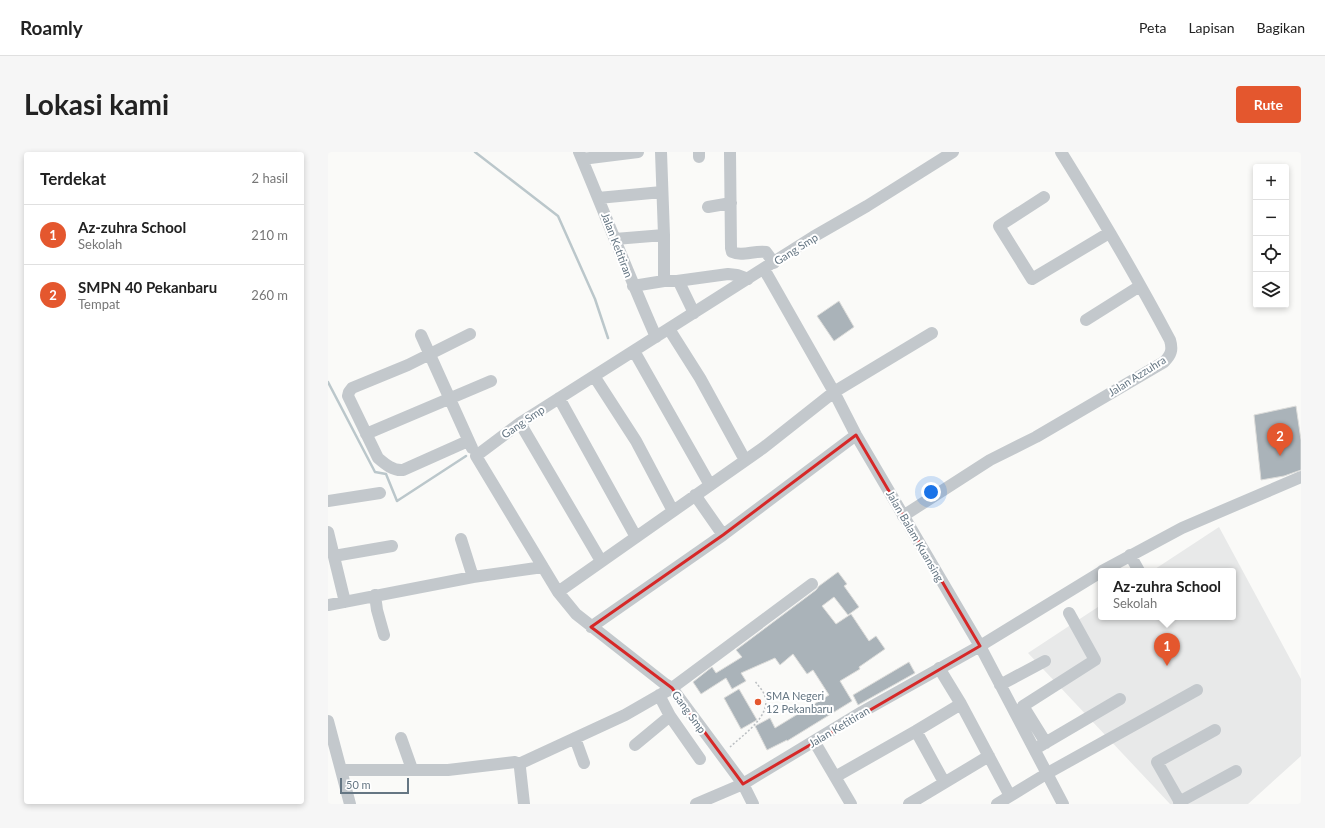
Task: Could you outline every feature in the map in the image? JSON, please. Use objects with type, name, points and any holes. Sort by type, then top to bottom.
[{"type":"street","points":[[581,155],[638,152]]},
{"type":"street","points":[[661,152],[664,281]]},
{"type":"street","points":[[730,152],[732,252],[738,254],[761,251],[766,252],[769,266]]},
{"type":"street","name":"Gang Smp","points":[[754,804],[743,784],[672,688],[591,627],[576,614],[558,592],[476,456],[520,423],[559,398],[748,280],[813,237],[867,206],[953,152]]},
{"type":"street","name":"Jalan Azzuhra","points":[[904,516],[990,460],[1036,437],[1164,362],[1171,355],[1172,346],[1170,340],[1061,152]]},
{"type":"street","name":"Jalan Ketitiran","points":[[581,155],[633,286],[656,337]]},
{"type":"street","points":[[598,198],[662,192]]},
{"type":"street","points":[[1044,197],[999,226],[1032,278],[1109,233]]},
{"type":"street","points":[[708,207],[731,203]]},
{"type":"street","points":[[615,239],[664,235]]},
{"type":"street","name":"Jalan Balam Kuansing","points":[[769,266],[856,435],[980,646],[1063,804]]},
{"type":"street","points":[[633,286],[728,274],[737,275],[748,280]]},
{"type":"street","points":[[677,281],[681,284],[694,313]]},
{"type":"street","points":[[1086,320],[1140,286]]},
{"type":"street","points":[[669,329],[700,378],[745,460]]},
{"type":"street","points":[[558,592],[745,460],[834,392],[932,333]]},
{"type":"street","points":[[468,441],[402,470],[397,470],[385,465],[378,458],[348,396],[352,388],[408,365],[470,334]]},
{"type":"street","points":[[421,335],[476,456]]},
{"type":"street","points":[[634,351],[710,485]]},
{"type":"street","points":[[594,376],[636,441],[673,511]]},
{"type":"street","points":[[366,434],[491,381]]},
{"type":"street","points":[[559,398],[636,537]]},
{"type":"street","points":[[520,423],[601,561]]},
{"type":"street","points":[[591,627],[724,535],[856,435]]},
{"type":"street","name":"Jalan Ketitiran","points":[[1107,568],[1182,528],[1301,477]]},
{"type":"street","points":[[328,501],[380,493]]},
{"type":"street","points":[[695,495],[724,535]]},
{"type":"street","points":[[328,532],[345,602]]},
{"type":"street","points":[[461,539],[473,578]]},
{"type":"street","points":[[334,556],[392,546]]},
{"type":"street","points":[[1130,555],[1137,568]]},
{"type":"street","points":[[328,605],[375,595],[543,567]]},
{"type":"street","name":"Jalan Ketitiran","points":[[696,804],[743,784],[862,712],[980,646],[1098,573]]},
{"type":"street","points":[[341,770],[448,770],[515,762],[519,764],[625,715],[659,696],[672,688],[812,584]]},
{"type":"street","points":[[375,595],[377,610],[384,635]]},
{"type":"street","points":[[1046,743],[1023,706],[1095,660],[1069,613]]},
{"type":"street","points":[[1000,685],[1045,661]]},
{"type":"street","points":[[939,668],[1010,796]]},
{"type":"street","points":[[997,804],[1046,774],[1197,690]]},
{"type":"street","points":[[659,696],[670,716],[700,759]]},
{"type":"street","points":[[1034,750],[1120,699]]},
{"type":"street","points":[[835,777],[960,704]]},
{"type":"street","points":[[635,745],[670,716]]},
{"type":"street","points":[[328,721],[350,804]]},
{"type":"street","points":[[1215,730],[1157,762],[1180,803],[1236,770]]},
{"type":"street","points":[[916,731],[944,782]]},
{"type":"street","points":[[401,738],[412,770]]},
{"type":"street","points":[[575,738],[584,763]]},
{"type":"street","points":[[814,741],[851,804]]},
{"type":"street","points":[[909,804],[988,756]]},
{"type":"street","points":[[519,764],[524,804]]},
{"type":"path","points":[[721,756],[762,717],[766,707],[765,696],[755,681]]},
{"type":"highlighted area","points":[[856,435],[980,646],[743,784],[672,688],[591,627],[723,535]]},
{"type":"shaded area","points":[[1219,527],[1301,679],[1301,756],[1248,804],[1170,804],[1028,653],[1098,607],[1098,620],[1236,620],[1236,568],[1157,568]]},
{"type":"building","points":[[839,301],[854,327],[834,341],[817,316]]},
{"type":"building","points":[[1296,406],[1301,440],[1301,470],[1284,476],[1261,480],[1254,415]]},
{"type":"building","points":[[838,572],[847,584],[844,586],[859,607],[848,615],[834,597],[822,606],[836,624],[851,614],[869,641],[876,636],[885,649],[859,667],[860,669],[840,681],[852,701],[787,741],[767,750],[755,726],[770,718],[775,728],[829,695],[813,670],[807,674],[793,654],[780,665],[775,658],[741,673],[746,681],[732,689],[726,678],[701,694],[693,682],[712,667],[716,673],[742,657],[736,650]]},
{"type":"building","points":[[909,662],[915,673],[858,705],[853,695]]},
{"type":"building","points":[[739,689],[757,720],[741,729],[724,698]]},
{"type":"waterway","points":[[475,152],[558,216],[595,299],[608,338]]},
{"type":"waterway","points":[[328,382],[375,472],[386,474],[397,501],[466,456]]},
{"type":"place","name":"SMPN 40 Pekanbaru","points":[[1280,456]]},
{"type":"place","name":"Az-zuhra School","points":[[1167,666]]},
{"type":"place","name":"SMA Negeri 12 Pekanbaru","points":[[758,702]]}]
